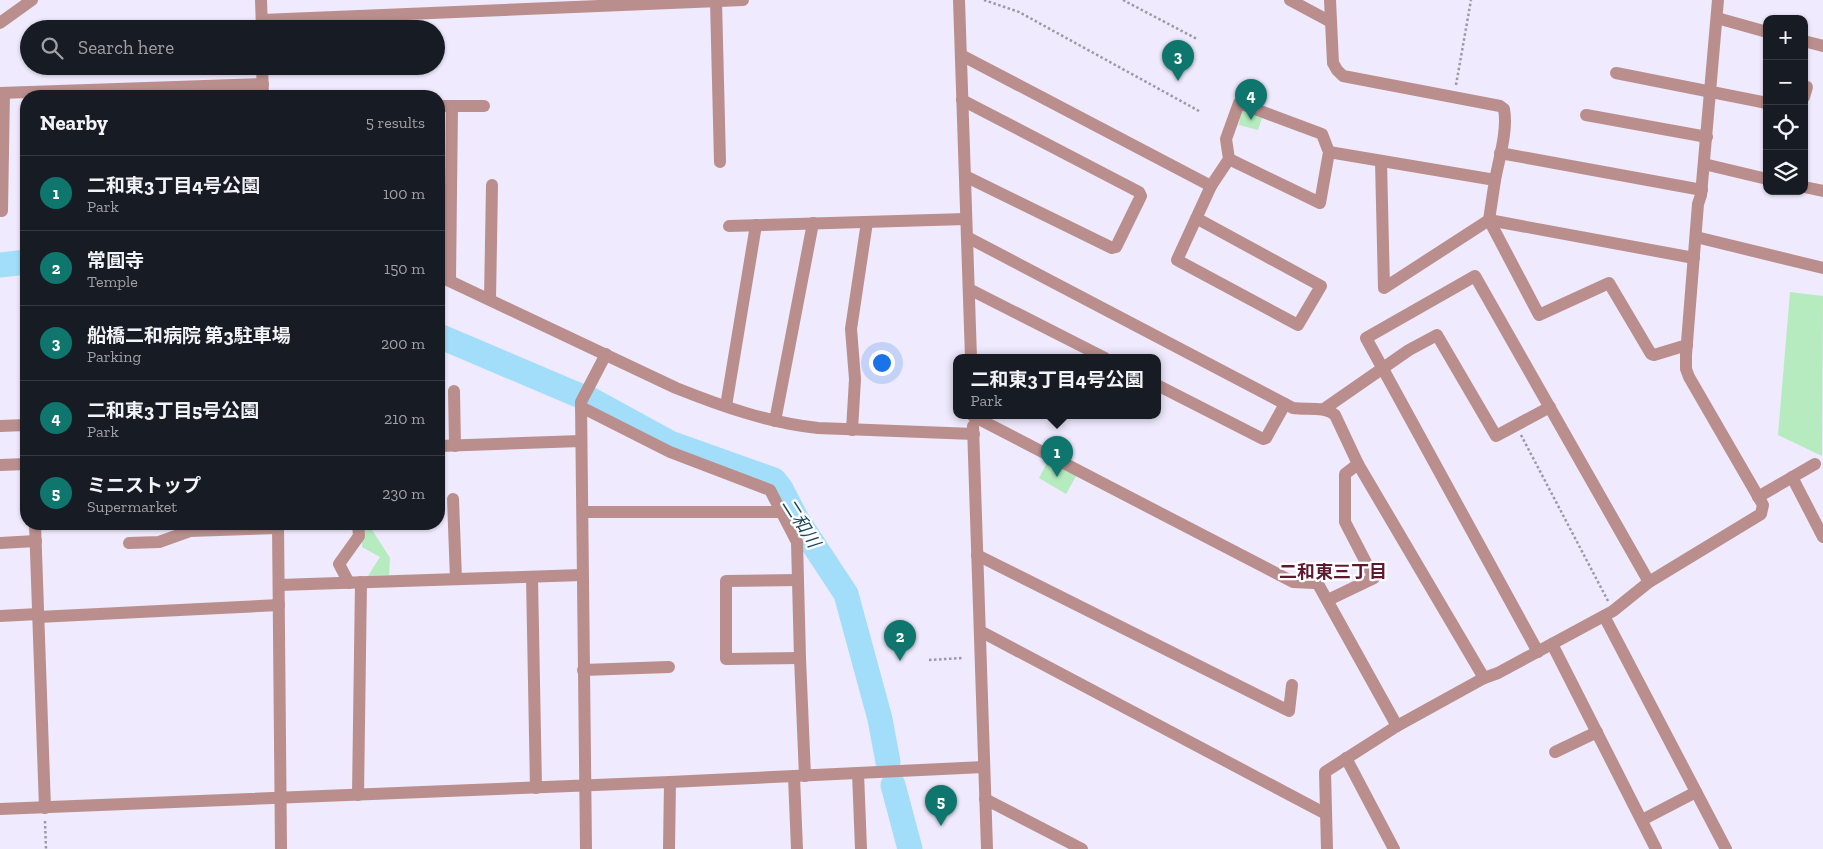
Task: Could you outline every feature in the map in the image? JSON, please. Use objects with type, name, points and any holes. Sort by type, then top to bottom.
[{"type":"street","points":[[0,23],[32,0]]},
{"type":"street","points":[[262,0],[262,20]]},
{"type":"street","points":[[324,20],[570,4],[743,0]]},
{"type":"street","points":[[959,0],[971,354]]},
{"type":"street","points":[[1290,0],[1331,22]]},
{"type":"street","points":[[1330,0],[1333,63],[1336,70],[1343,76],[1500,106],[1504,109],[1505,116],[1489,220],[1539,315],[1609,283],[1651,354],[1654,356],[1687,344]]},
{"type":"street","points":[[1327,849],[1325,772],[1397,726],[1608,613],[1649,582],[1762,514],[1763,505],[1686,369],[1698,204],[1702,190],[1718,0]]},
{"type":"street","points":[[716,1],[720,162]]},
{"type":"street","points":[[1717,18],[1763,31]]},
{"type":"street","points":[[1808,42],[1823,46]]},
{"type":"street","points":[[961,55],[1211,186]]},
{"type":"street","points":[[1616,72],[1763,102]]},
{"type":"street","points":[[262,75],[263,90]]},
{"type":"street","points":[[2,211],[2,93],[20,93]]},
{"type":"street","points":[[962,100],[1139,192],[1141,196],[1116,247],[1112,248],[965,176]]},
{"type":"street","points":[[1196,218],[1321,286],[1298,325],[1177,260],[1196,218],[1211,186],[1229,159],[1226,139],[1239,103],[1322,134],[1330,152],[1320,203],[1229,159]]},
{"type":"street","points":[[445,106],[484,106]]},
{"type":"street","points":[[452,106],[445,278],[676,388],[775,421],[801,426],[852,430],[974,434]]},
{"type":"street","points":[[1586,115],[1707,137]]},
{"type":"street","points":[[1330,152],[1495,180]]},
{"type":"street","points":[[1500,153],[1702,190]]},
{"type":"street","points":[[1381,161],[1384,288],[1489,220],[1694,258]]},
{"type":"street","points":[[1704,164],[1763,178]]},
{"type":"street","points":[[490,299],[492,185]]},
{"type":"street","points":[[1808,188],[1823,191]]},
{"type":"street","points":[[729,226],[966,219]]},
{"type":"street","points":[[852,430],[854,378],[851,330],[867,222]]},
{"type":"street","points":[[775,421],[813,223]]},
{"type":"street","points":[[726,406],[756,225]]},
{"type":"street","points":[[967,237],[1293,408],[1331,411],[1335,415],[1358,464],[1484,678]]},
{"type":"street","points":[[1696,237],[1823,268]]},
{"type":"street","points":[[1538,652],[1366,338],[1475,276],[1649,582]]},
{"type":"street","points":[[969,289],[1096,354]]},
{"type":"street","points":[[1324,409],[1409,350],[1437,335],[1496,436],[1550,407]]},
{"type":"street","points":[[586,849],[581,441],[583,399],[606,354]]},
{"type":"street","points":[[1161,387],[1263,438],[1266,438],[1285,404]]},
{"type":"street","points":[[454,391],[456,446]]},
{"type":"street","points":[[583,399],[670,452],[770,490],[797,542],[800,658],[800,776],[797,849]]},
{"type":"street","points":[[973,419],[987,849]]},
{"type":"street","points":[[979,419],[1293,582],[1314,582],[1318,584],[1397,726]]},
{"type":"street","points":[[0,426],[20,425]]},
{"type":"street","points":[[445,446],[581,441]]},
{"type":"street","points":[[0,465],[20,464]]},
{"type":"street","points":[[1328,600],[1374,578],[1345,522],[1346,474],[1358,464]]},
{"type":"street","points":[[1758,497],[1815,464]]},
{"type":"street","points":[[1792,477],[1823,537]]},
{"type":"street","points":[[454,499],[456,579]]},
{"type":"street","points":[[583,512],[781,512]]},
{"type":"street","points":[[36,530],[44,808]]},
{"type":"street","points":[[129,543],[159,542],[190,531],[208,530]]},
{"type":"street","points":[[278,530],[280,849]]},
{"type":"street","points":[[358,530],[359,536],[339,564],[355,582],[358,795]]},
{"type":"street","points":[[0,543],[36,541]]},
{"type":"street","points":[[978,555],[1289,711],[1292,686]]},
{"type":"street","points":[[279,585],[582,575]]},
{"type":"street","points":[[532,577],[536,788]]},
{"type":"street","points":[[798,580],[726,581],[726,659],[800,658]]},
{"type":"street","points":[[0,616],[279,605]]},
{"type":"street","points":[[1608,613],[1726,849]]},
{"type":"street","points":[[980,631],[1326,814]]},
{"type":"street","points":[[1552,644],[1656,849]]},
{"type":"street","points":[[583,670],[669,668]]},
{"type":"street","points":[[1555,752],[1597,732]]},
{"type":"street","points":[[1346,758],[1394,849]]},
{"type":"street","points":[[0,809],[585,786],[984,767]]},
{"type":"street","points":[[858,773],[861,849]]},
{"type":"street","points":[[669,849],[670,782]]},
{"type":"street","points":[[1642,820],[1696,792]]},
{"type":"street","points":[[986,799],[1082,849]]},
{"type":"path","points":[[984,0],[1019,12],[1199,111]]},
{"type":"path","points":[[1123,0],[1197,38]]},
{"type":"path","points":[[1454,97],[1471,0]]},
{"type":"path","points":[[1516,425],[1608,613]]},
{"type":"path","points":[[929,660],[962,658]]},
{"type":"path","points":[[44,808],[46,849]]},
{"type":"green space","points":[[1248,110],[1263,115],[1258,130],[1239,125],[1241,112]]},
{"type":"green space","points":[[1790,292],[1823,296],[1822,456],[1778,435]]},
{"type":"green space","points":[[1048,461],[1076,476],[1066,494],[1039,478]]},
{"type":"green space","points":[[363,530],[372,530],[390,558],[389,575],[368,576],[380,557],[362,547]]},
{"type":"waterway","name":"二和川","points":[[0,265],[20,263]]},
{"type":"waterway","name":"二和川","points":[[445,339],[578,395]]},
{"type":"waterway","name":"二和川","points":[[586,397],[670,443],[774,480],[781,489],[796,518],[846,594],[880,719],[888,762]]},
{"type":"waterway","name":"二和川","points":[[893,785],[910,849]]},
{"type":"place","name":"船橋二和病院 第3駐車場","points":[[1178,81]]},
{"type":"place","name":"二和東3丁目5号公園","points":[[1251,120]]},
{"type":"place","name":"二和東3丁目4号公園","points":[[1057,477]]},
{"type":"place","name":"常圓寺","points":[[900,661]]},
{"type":"place","name":"ミニストップ","points":[[941,826]]},
{"type":"district","name":"二和東三丁目","points":[[1333,572]]}]
